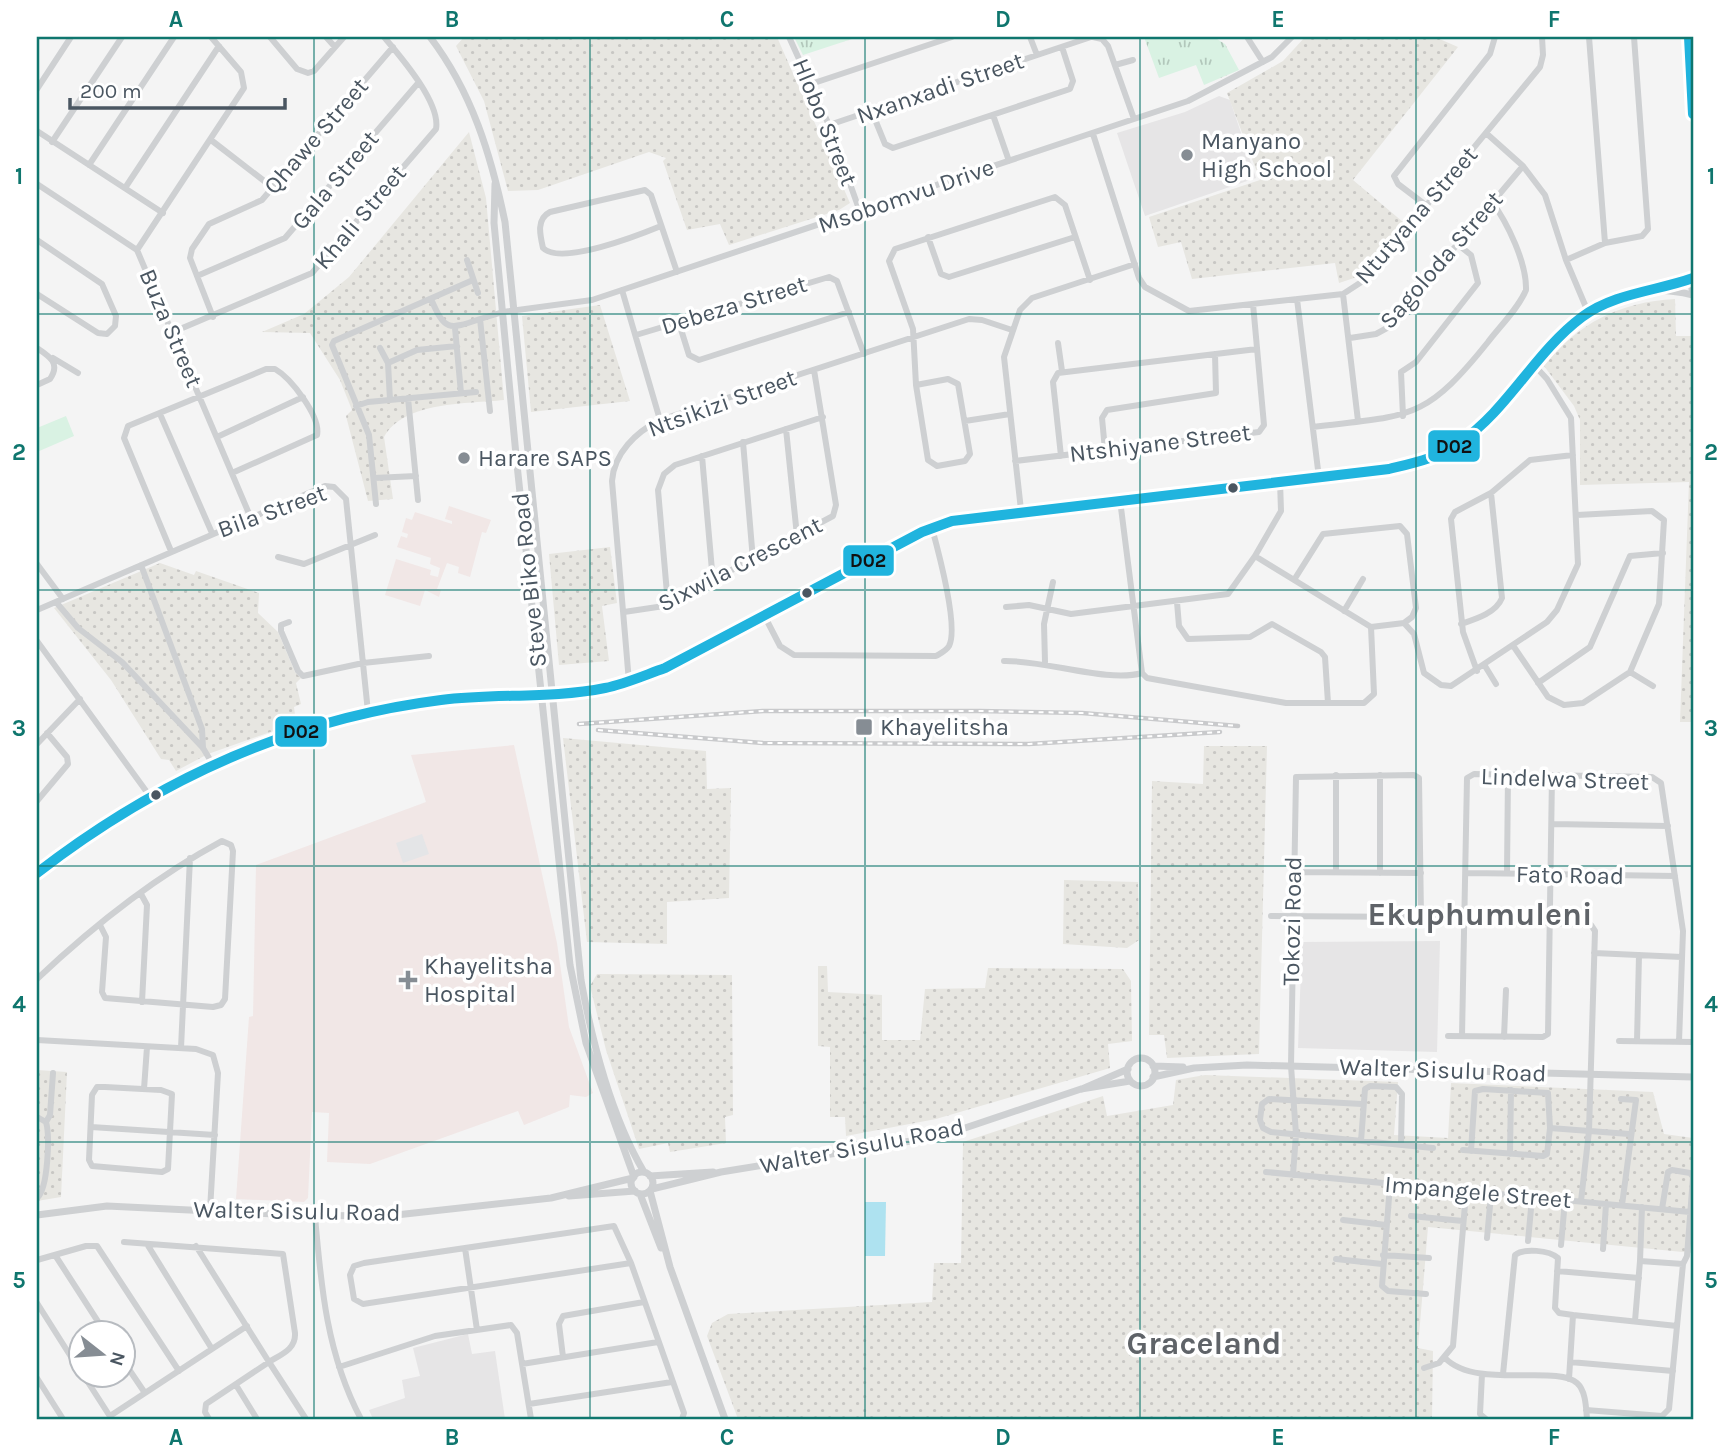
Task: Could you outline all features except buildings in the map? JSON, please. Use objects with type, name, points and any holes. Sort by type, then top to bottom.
[{"type":"main road","points":[[1689,42],[1693,68]]},
{"type":"main road","points":[[1689,42],[1693,114]]},
{"type":"main road","points":[[1693,278],[1693,289]]},
{"type":"street","points":[[37,89],[71,37]]},
{"type":"street","points":[[52,142],[122,37]]},
{"type":"street","points":[[89,165],[174,37]]},
{"type":"street","points":[[137,250],[211,140],[245,83],[241,72],[211,37]]},
{"type":"street","points":[[270,37],[297,69],[307,73],[314,71],[344,37]]},
{"type":"street","points":[[326,37],[335,47]]},
{"type":"street","name":"Khali Street","points":[[173,332],[213,317],[314,271],[436,129],[436,120],[419,82],[384,37]]},
{"type":"street","name":"Steve Biko Road","points":[[430,37],[445,56],[471,103],[483,134],[505,222],[556,744],[585,1003],[597,1051],[622,1124],[647,1174],[651,1190]]},
{"type":"street","name":"Hlobo Street","points":[[789,37],[828,125],[859,209]]},
{"type":"street","points":[[811,84],[952,37]]},
{"type":"street","points":[[1030,37],[1037,55]]},
{"type":"street","name":"Nxanxadi Street","points":[[828,125],[1092,37],[1106,42],[1134,119]]},
{"type":"street","points":[[1247,37],[1263,62]]},
{"type":"street","name":"Msobomvu Drive","points":[[455,328],[503,312],[573,304],[622,290],[1188,101],[1263,62],[1292,37]]},
{"type":"street","points":[[1427,206],[1398,184],[1394,176],[1490,54],[1495,37]]},
{"type":"street","name":"Ntutyana Street","points":[[1093,134],[1145,287],[1184,310],[1343,294],[1366,279],[1540,67],[1543,55],[1542,37]]},
{"type":"street","points":[[1589,37],[1605,243]]},
{"type":"street","points":[[1566,260],[1605,243],[1642,236],[1649,226],[1634,37]]},
{"type":"street","points":[[125,188],[219,46]]},
{"type":"street","name":"Qhawe Street","points":[[213,317],[191,252],[208,226],[256,204],[393,47]]},
{"type":"street","points":[[872,112],[884,144],[893,148],[993,116],[1070,89],[1073,81],[1062,47]]},
{"type":"street","points":[[1115,65],[1133,60]]},
{"type":"street","name":"Gala Street","points":[[197,276],[285,238],[419,82]]},
{"type":"street","points":[[993,116],[1009,161]]},
{"type":"street","points":[[37,131],[163,213]]},
{"type":"street","points":[[1486,133],[1523,166],[1545,195],[1566,260],[1588,312]]},
{"type":"street","points":[[211,140],[272,187]]},
{"type":"street","name":"Sagoloda Street","points":[[1350,338],[1376,334],[1387,327],[1523,166]]},
{"type":"street","name":"Steve Biko Road","points":[[495,183],[494,223],[575,993],[586,1043],[638,1193]]},
{"type":"street","name":"Buza Street","points":[[37,184],[137,250],[250,516]]},
{"type":"street","points":[[662,226],[611,245],[555,255],[543,248],[540,225],[542,217],[550,212],[640,190],[651,195],[662,226],[677,272]]},
{"type":"street","points":[[916,385],[948,379],[956,381],[960,387],[968,458],[960,464],[931,464],[916,385],[913,338],[889,256],[895,249],[1050,196],[1060,199],[1065,205],[1090,280]]},
{"type":"street","points":[[1313,427],[1404,416],[1428,405],[1456,382],[1526,290],[1525,278],[1506,222],[1492,202]]},
{"type":"street","points":[[928,237],[941,274],[949,277],[1075,237]]},
{"type":"street","points":[[37,240],[100,282],[116,317],[115,326],[107,334],[98,333],[37,294]]},
{"type":"street","points":[[1404,416],[1401,372],[1416,362],[1478,283],[1478,273],[1471,255],[1456,243]]},
{"type":"street","points":[[467,260],[478,293]]},
{"type":"street","points":[[1021,510],[1004,357],[1020,310],[1029,300],[1135,264]]},
{"type":"street","name":"Debeza Street","points":[[636,335],[828,277],[837,281],[864,354]]},
{"type":"street","points":[[37,873],[75,843],[149,795],[212,763],[294,731],[368,712],[457,698],[590,690],[629,682],[665,668],[932,528],[969,517],[1021,510],[1409,466],[1443,454],[1483,426],[1567,328],[1588,312],[1623,296],[1660,290],[1693,278]]},
{"type":"street","points":[[376,504],[369,435],[332,351],[334,341],[473,280]]},
{"type":"street","points":[[622,290],[660,420]]},
{"type":"street","points":[[1660,290],[1693,295]]},
{"type":"street","points":[[1343,294],[1350,338],[1357,421]]},
{"type":"street","points":[[432,299],[442,322],[455,328],[461,393]]},
{"type":"street","points":[[1297,299],[1319,478]]},
{"type":"street","name":"Ntshiyane Street","points":[[1016,461],[1259,432],[1264,425],[1253,304]]},
{"type":"street","points":[[679,323],[689,355],[699,360],[849,312]]},
{"type":"street","points":[[480,319],[490,411]]},
{"type":"street","name":"Ntsikizi Street","points":[[629,682],[613,472],[636,435],[660,420],[969,319],[1012,330]]},
{"type":"street","points":[[1058,343],[1062,372]]},
{"type":"street","points":[[388,363],[417,350],[457,346]]},
{"type":"street","points":[[37,348],[78,373]]},
{"type":"street","points":[[380,348],[388,363],[390,400]]},
{"type":"street","points":[[1061,456],[1053,382],[1062,372],[1257,349]]},
{"type":"street","points":[[1105,450],[1102,418],[1107,410],[1216,393],[1215,354]]},
{"type":"street","points":[[37,385],[53,376],[55,366],[51,357]]},
{"type":"street","points":[[1404,623],[1415,634],[1420,664],[1430,679],[1451,686],[1514,646],[1547,622],[1557,610],[1578,564],[1571,418],[1547,379],[1534,365]]},
{"type":"street","points":[[171,551],[123,435],[128,426],[270,368],[280,371],[303,397],[318,428],[315,437],[232,473]]},
{"type":"street","name":"Sixwila Crescent","points":[[624,612],[668,604],[831,518],[836,510],[824,417],[814,370]]},
{"type":"street","points":[[356,406],[475,392]]},
{"type":"street","points":[[217,437],[303,397]]},
{"type":"street","points":[[408,398],[418,500]]},
{"type":"street","points":[[160,414],[212,533]]},
{"type":"street","points":[[965,421],[1010,414]]},
{"type":"street","points":[[668,604],[659,484],[668,468],[824,417]]},
{"type":"street","points":[[786,429],[797,536]]},
{"type":"street","points":[[743,442],[753,561]]},
{"type":"street","points":[[1477,671],[1461,624],[1451,519],[1455,512],[1491,493],[1530,460],[1573,455]]},
{"type":"street","points":[[702,456],[713,582]]},
{"type":"street","points":[[374,478],[416,476]]},
{"type":"street","points":[[1006,607],[1028,605],[1071,614],[1228,594],[1255,556],[1281,511],[1280,481]]},
{"type":"street","name":"Bila Street","points":[[37,610],[250,516],[325,486],[334,486],[346,499],[368,712]]},
{"type":"street","points":[[1461,624],[1482,617],[1499,605],[1502,598],[1491,493]]},
{"type":"street","points":[[1120,500],[1142,673],[1147,678],[1286,703],[1364,703],[1372,699],[1371,627]]},
{"type":"street","points":[[1514,646],[1554,702],[1574,705],[1630,672],[1659,604],[1664,524],[1659,514],[1652,511],[1577,515]]},
{"type":"street","points":[[1255,556],[1344,611],[1371,627],[1404,623],[1412,617],[1416,608],[1407,534],[1400,526],[1323,534],[1294,580]]},
{"type":"street","points":[[764,615],[780,646],[794,655],[936,656],[945,651],[951,640],[947,587],[932,528]]},
{"type":"street","points":[[278,557],[304,564],[375,535]]},
{"type":"street","points":[[1538,683],[1590,647],[1630,556],[1663,553]]},
{"type":"street","points":[[37,564],[78,628],[102,643],[122,662],[203,748],[212,763]]},
{"type":"street","points":[[141,565],[202,729],[203,748]]},
{"type":"street","points":[[1344,611],[1363,579]]},
{"type":"street","points":[[1045,662],[1047,608],[1053,582]]},
{"type":"street","points":[[1177,602],[1179,626],[1188,639],[1250,637],[1272,624],[1321,652],[1325,657],[1328,703]]},
{"type":"street","points":[[289,622],[281,625],[281,629],[301,675],[307,677],[363,663],[429,656]]},
{"type":"street","points":[[37,642],[149,795]]},
{"type":"street","points":[[1004,661],[1045,662],[1116,676],[1142,673]]},
{"type":"street","points":[[1485,666],[1496,684]]},
{"type":"street","points":[[1630,672],[1653,686]]},
{"type":"street","points":[[37,744],[80,699]]},
{"type":"street","points":[[37,801],[68,764],[67,757],[47,733]]},
{"type":"street","name":"Lindelwa Street","points":[[1466,873],[1467,778],[1474,774],[1658,779],[1661,783],[1668,826]]},
{"type":"street","points":[[1507,873],[1508,774]]},
{"type":"street","points":[[1336,873],[1336,775],[1414,775],[1419,778],[1421,917]]},
{"type":"street","name":"Tokozi Road","points":[[1293,1175],[1296,1134],[1291,1099],[1291,1066],[1296,777],[1336,775]]},
{"type":"street","points":[[1380,775],[1380,873]]},
{"type":"street","points":[[1448,1036],[1546,1037],[1551,922],[1552,776]]},
{"type":"street","points":[[1552,824],[1668,826],[1682,931],[1679,1042]]},
{"type":"street","points":[[37,979],[100,925],[190,858],[222,841],[231,845],[233,851],[225,999],[218,1006],[108,1000],[103,996],[106,937],[100,925]]},
{"type":"street","points":[[181,1048],[190,858]]},
{"type":"street","points":[[1293,872],[1421,873]]},
{"type":"street","points":[[1462,1036],[1466,873]]},
{"type":"street","name":"Fato Road","points":[[1466,873],[1675,876]]},
{"type":"street","points":[[141,894],[148,905],[142,1002]]},
{"type":"street","points":[[1271,916],[1466,918],[1591,925],[1595,931],[1589,1131],[1581,1201]]},
{"type":"street","points":[[1594,953],[1682,957]]},
{"type":"street","points":[[1637,1041],[1639,955]]},
{"type":"street","points":[[1504,1037],[1506,990]]},
{"type":"street","points":[[37,1040],[203,1049],[216,1058],[215,1135],[209,1210]]},
{"type":"street","points":[[1619,1041],[1693,1042]]},
{"type":"street","points":[[144,1089],[147,1047]]},
{"type":"street","points":[[1138,1059],[1147,1060],[1153,1066],[1153,1077],[1142,1086],[1130,1081],[1128,1069],[1138,1059]]},
{"type":"street","name":"Walter Sisulu Road","points":[[1153,1066],[1291,1066],[1693,1077]]},
{"type":"street","name":"Walter Sisulu Road","points":[[1153,1077],[1194,1068]]},
{"type":"street","name":"Walter Sisulu Road","points":[[1081,1089],[1089,1083],[1128,1069]]},
{"type":"street","points":[[37,1198],[43,1191],[45,1180],[46,1122],[50,1115],[53,1073]]},
{"type":"street","name":"Walter Sisulu Road","points":[[37,1215],[107,1206],[315,1216],[453,1211],[558,1197],[638,1193],[721,1172],[917,1140],[1081,1089],[1130,1081]]},
{"type":"street","points":[[1361,1141],[1362,1094],[1370,1086],[1400,1090],[1401,1145]]},
{"type":"street","points":[[97,1087],[144,1089],[172,1094],[170,1162],[165,1171],[98,1169],[89,1160],[91,1127],[92,1095],[97,1087]]},
{"type":"street","points":[[1510,1154],[1511,1090]]},
{"type":"street","points":[[1511,1090],[1548,1093],[1550,1128],[1547,1154],[1467,1150],[1475,1091],[1511,1090]]},
{"type":"street","points":[[1362,1104],[1291,1099],[1264,1101],[1260,1120],[1266,1130],[1433,1148]]},
{"type":"street","points":[[1621,1099],[1636,1100],[1629,1134],[1622,1205]]},
{"type":"street","points":[[37,1117],[46,1122]]},
{"type":"street","points":[[91,1127],[215,1135]]},
{"type":"street","points":[[1550,1128],[1629,1134]]},
{"type":"street","points":[[1586,1410],[1666,1414],[1669,1409],[1683,1264],[1687,1256],[1693,1177],[1686,1171],[1668,1172],[1662,1209]]},
{"type":"street","name":"Walter Sisulu Road","points":[[558,1197],[647,1174],[721,1172]]},
{"type":"street","name":"Impangele Street","points":[[1266,1172],[1466,1193],[1690,1212]]},
{"type":"street","points":[[1390,1185],[1382,1284],[1388,1291],[1426,1294]]},
{"type":"street","points":[[651,1190],[670,1267]]},
{"type":"street","points":[[638,1193],[670,1267],[724,1419]]},
{"type":"street","points":[[1424,1368],[1445,1359],[1453,1346],[1466,1193]]},
{"type":"street","points":[[1487,1238],[1491,1195]]},
{"type":"street","points":[[1528,1241],[1532,1198]]},
{"type":"street","points":[[1561,1245],[1565,1200]]},
{"type":"street","points":[[1603,1249],[1606,1204]]},
{"type":"street","points":[[1635,1321],[1642,1207]]},
{"type":"street","points":[[315,1216],[320,1285],[339,1367],[361,1419]]},
{"type":"street","points":[[1411,1216],[1463,1221]]},
{"type":"street","points":[[1343,1220],[1386,1225]]},
{"type":"street","points":[[631,1263],[363,1304],[355,1301],[351,1284],[351,1269],[359,1264],[612,1226],[618,1230],[631,1263],[684,1413],[682,1419]]},
{"type":"street","points":[[124,1242],[196,1245],[283,1254],[296,1338],[290,1348],[205,1405],[209,1419]]},
{"type":"street","points":[[147,1244],[212,1349]]},
{"type":"street","points":[[37,1260],[86,1245],[97,1246],[179,1371]]},
{"type":"street","points":[[196,1245],[306,1419]]},
{"type":"street","points":[[465,1248],[477,1330]]},
{"type":"street","points":[[1503,1374],[1515,1255],[1520,1251],[1553,1254],[1558,1258],[1555,1308],[1559,1313],[1677,1326]]},
{"type":"street","points":[[55,1255],[97,1320]]},
{"type":"street","points":[[1383,1255],[1429,1258]]},
{"type":"street","points":[[1336,1259],[1382,1264]]},
{"type":"street","points":[[1640,1261],[1683,1264]]},
{"type":"street","points":[[1558,1271],[1639,1278]]},
{"type":"street","points":[[37,1303],[66,1349]]},
{"type":"street","points":[[563,1357],[559,1324],[563,1316],[644,1303]]},
{"type":"street","points":[[1569,1379],[1573,1315]]},
{"type":"street","points":[[93,1390],[111,1418],[247,1326]]},
{"type":"street","points":[[339,1367],[424,1339],[513,1326],[517,1333],[531,1419]]},
{"type":"street","points":[[522,1364],[658,1342]]},
{"type":"street","points":[[1445,1359],[1463,1372],[1569,1379],[1583,1391],[1587,1419]]},
{"type":"street","points":[[1570,1362],[1673,1371]]},
{"type":"street","points":[[1482,1374],[1480,1413],[1486,1419]]},
{"type":"street","points":[[37,1378],[63,1419]]},
{"type":"street","points":[[136,1380],[145,1393]]},
{"type":"street","points":[[529,1404],[672,1382]]},
{"type":"street","points":[[236,1385],[257,1419]]},
{"type":"shaded area","name":"Manyano High School","points":[[1219,96],[1230,100],[1256,178],[1145,216],[1117,133],[1185,112]]},
{"type":"shaded area","points":[[449,506],[491,520],[486,533],[482,532],[470,577],[458,573],[459,567],[447,563],[437,589],[441,590],[439,597],[425,590],[420,606],[385,595],[396,559],[431,570],[430,575],[438,577],[440,568],[430,564],[431,558],[397,547],[401,536],[407,538],[408,534],[402,532],[406,518],[412,520],[415,512],[452,524],[452,521],[445,519]]},
{"type":"shaded area","name":"Khayelitsha Hospital","points":[[514,745],[557,943],[569,1027],[593,1093],[586,1097],[570,1095],[569,1107],[524,1125],[518,1111],[370,1164],[327,1162],[329,1113],[312,1112],[308,1198],[304,1202],[236,1199],[249,1017],[253,1016],[256,865],[426,802],[411,755]]},
{"type":"shaded area","points":[[422,834],[429,854],[403,863],[396,843]]},
{"type":"shaded area","points":[[1440,941],[1437,1052],[1298,1048],[1302,942]]},
{"type":"shaded area","points":[[468,1334],[472,1354],[495,1351],[505,1419],[373,1419],[369,1410],[405,1398],[402,1380],[420,1376],[413,1348]]},
{"type":"green space","points":[[794,37],[858,37],[803,55]]},
{"type":"green space","points":[[1144,37],[1214,37],[1225,44],[1239,70],[1204,85],[1196,65],[1159,78]]},
{"type":"green space","points":[[66,416],[74,436],[37,452],[37,428]]},
{"type":"sand","points":[[464,37],[777,37],[850,203],[839,210],[729,245],[720,224],[687,230],[663,161],[666,158],[649,152],[538,190],[508,191],[484,101],[456,46]]},
{"type":"sand","points":[[1305,37],[1435,37],[1458,47],[1353,180],[1403,222],[1360,276],[1339,283],[1335,263],[1192,279],[1181,242],[1158,247],[1149,217],[1260,180],[1227,93],[1283,61]]},
{"type":"sand","points":[[469,132],[486,198],[504,400],[438,406],[406,417],[393,425],[384,437],[393,499],[368,501],[346,416],[352,410],[340,380],[310,333],[262,332],[304,314],[349,277]]},
{"type":"sand","points":[[1675,299],[1676,336],[1693,336],[1693,722],[1680,722],[1689,482],[1580,485],[1580,420],[1574,406],[1544,366],[1571,338],[1602,318],[1636,305]]},
{"type":"sand","points":[[600,305],[630,401],[531,412],[522,316]]},
{"type":"sand","points":[[610,547],[617,603],[602,606],[609,661],[559,665],[549,554]]},
{"type":"sand","points":[[160,563],[194,575],[196,571],[259,593],[258,613],[278,632],[295,672],[301,678],[296,683],[301,704],[294,707],[296,723],[208,754],[176,771],[169,760],[161,759],[111,680],[54,608]]},
{"type":"sand","points":[[563,738],[706,751],[707,789],[731,788],[729,898],[667,902],[667,944],[587,942]]},
{"type":"sand","points":[[1204,746],[1267,746],[1259,1054],[1167,1058],[1164,1035],[1149,1035],[1152,781],[1203,784]]},
{"type":"sand","points":[[1064,880],[1138,882],[1139,940],[1127,948],[1063,944]]},
{"type":"sand","points":[[818,966],[827,966],[828,992],[882,995],[882,1040],[920,1040],[925,989],[985,988],[988,968],[1123,969],[1131,981],[1132,1041],[1108,1044],[1110,1068],[936,1119],[846,1136],[845,1117],[830,1117],[830,1047],[818,1046]]},
{"type":"sand","points":[[597,974],[732,975],[733,1115],[725,1117],[726,1143],[670,1152],[668,1143],[639,1149],[606,1050],[590,986]]},
{"type":"sand","points":[[37,1070],[67,1072],[61,1197],[37,1201]]},
{"type":"sand","points":[[1205,1075],[1398,1082],[1394,1135],[1448,1138],[1451,1083],[1653,1092],[1664,1134],[1693,1138],[1693,1253],[1428,1227],[1418,1348],[1433,1351],[1432,1419],[738,1419],[707,1336],[712,1323],[728,1314],[932,1302],[934,1263],[961,1263],[963,1142],[1103,1096],[1107,1116],[1173,1105],[1176,1080]]},
{"type":"water","points":[[865,1202],[886,1202],[885,1256],[865,1256]]},
{"type":"railway","points":[[579,724],[763,711],[979,711],[1082,713],[1238,726]]},
{"type":"railway","points":[[598,730],[763,743],[1029,744],[1220,732]]},
{"type":"transit line","name":"D02","points":[[1689,37],[1693,114]]},
{"type":"transit line","name":"D02","points":[[37,873],[82,840],[177,783],[278,739],[385,709],[461,698],[585,691],[628,682],[665,668],[922,532],[952,521],[1389,469],[1434,456],[1451,448],[1476,430],[1507,398],[1549,347],[1582,317],[1622,298],[1693,278]]},
{"type":"place","name":"Manyano High School","points":[[1187,155]]},
{"type":"place","name":"Harare SAPS","points":[[464,458]]},
{"type":"place","name":"Khayelitsha","points":[[864,727]]},
{"type":"place","name":"Khayelitsha Hospital","points":[[408,980]]},
{"type":"district","name":"Ekuphumuleni","points":[[1480,914]]},
{"type":"district","name":"Graceland","points":[[1204,1343]]}]
